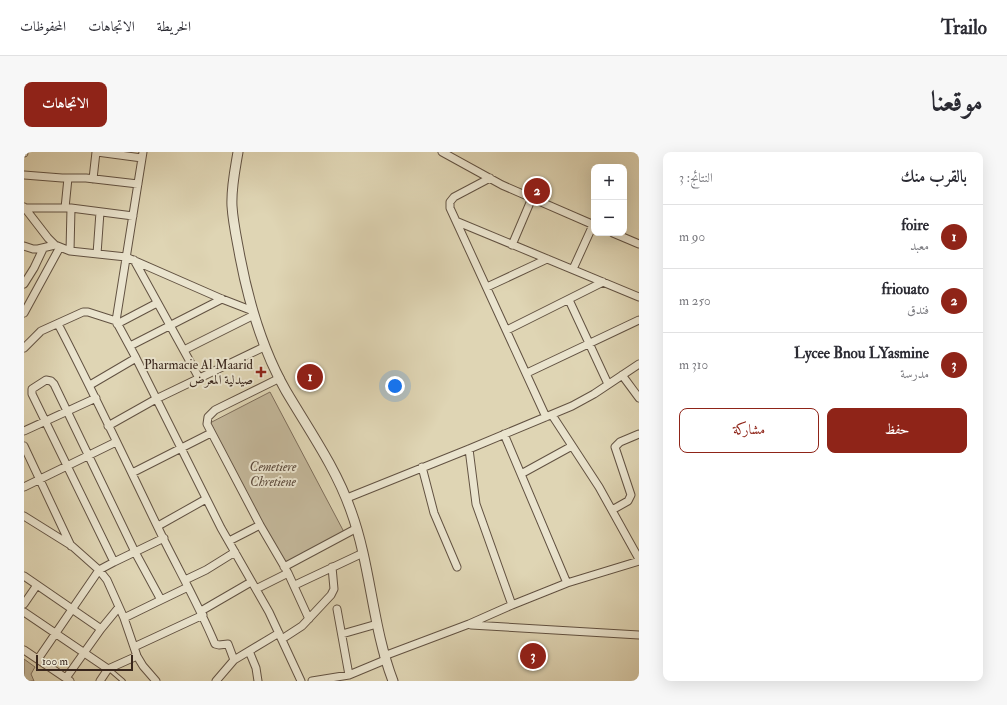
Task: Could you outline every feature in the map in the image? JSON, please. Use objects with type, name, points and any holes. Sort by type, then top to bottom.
[{"type":"street","points":[[93,179],[96,152],[142,155],[116,322],[130,346],[206,499],[280,636],[301,681]]},
{"type":"street","points":[[238,152],[233,183],[233,216],[242,269],[253,313],[264,347],[347,498],[357,528],[384,658],[393,681]]},
{"type":"street","points":[[442,152],[490,178],[591,224]]},
{"type":"street","points":[[24,175],[93,179],[138,184]]},
{"type":"street","points":[[68,178],[70,251]]},
{"type":"street","points":[[312,681],[349,675],[384,658],[512,605],[567,584],[639,560],[612,510],[572,446],[549,416],[526,372],[458,222],[450,208],[452,199],[490,178]]},
{"type":"street","points":[[512,245],[532,198]]},
{"type":"street","points":[[25,207],[48,238],[58,246],[70,251],[126,257],[253,313]]},
{"type":"street","points":[[25,207],[68,208],[133,216]]},
{"type":"street","points":[[97,254],[100,212]]},
{"type":"street","points":[[458,222],[603,282],[638,294]]},
{"type":"street","points":[[573,269],[591,231]]},
{"type":"street","points":[[620,236],[639,244]]},
{"type":"street","points":[[24,246],[33,249],[43,249],[58,246]]},
{"type":"street","points":[[24,314],[58,246]]},
{"type":"street","points":[[24,284],[43,249]]},
{"type":"street","points":[[488,287],[547,259]]},
{"type":"street","points":[[134,260],[199,378]]},
{"type":"street","points":[[507,330],[603,282]]},
{"type":"street","points":[[130,346],[222,299]]},
{"type":"street","points":[[569,300],[588,344],[608,384]]},
{"type":"street","points":[[24,348],[38,333],[86,312],[116,322],[157,303]]},
{"type":"street","points":[[184,350],[253,313]]},
{"type":"street","points":[[526,372],[639,320]]},
{"type":"street","points":[[58,324],[90,385],[108,426],[202,613],[215,644],[228,644],[234,660]]},
{"type":"street","points":[[108,426],[156,399],[264,347]]},
{"type":"street","points":[[90,385],[136,358]]},
{"type":"street","points":[[347,498],[470,449],[584,400],[639,364]]},
{"type":"street","points":[[622,375],[639,398]]},
{"type":"street","points":[[280,378],[215,410],[208,417],[207,424],[260,525],[295,585],[309,619]]},
{"type":"street","points":[[114,562],[31,392],[34,387],[46,380],[51,381],[54,384],[135,552],[161,600]]},
{"type":"street","points":[[24,431],[96,398]]},
{"type":"street","points":[[132,473],[211,433]]},
{"type":"street","points":[[504,434],[567,584]]},
{"type":"street","points":[[612,510],[628,501],[631,495],[615,447],[620,442],[639,434]]},
{"type":"street","points":[[24,487],[116,442]]},
{"type":"street","points":[[24,446],[72,546]]},
{"type":"street","points":[[521,474],[572,446]]},
{"type":"street","points":[[470,449],[476,504],[512,605]]},
{"type":"street","points":[[422,467],[434,513],[457,567]]},
{"type":"street","points":[[158,526],[206,499]]},
{"type":"street","points":[[24,516],[72,546],[99,570],[107,580],[124,618],[137,656],[143,666],[156,681]]},
{"type":"street","points":[[229,541],[260,525]]},
{"type":"street","points":[[256,590],[286,570],[357,528]]},
{"type":"street","points":[[38,659],[99,570],[164,538]]},
{"type":"street","points":[[185,580],[206,570],[235,552]]},
{"type":"street","points":[[295,585],[362,553]]},
{"type":"street","points":[[216,681],[234,660],[280,636],[299,629],[333,593],[334,586],[332,567]]},
{"type":"street","points":[[24,576],[102,629]]},
{"type":"street","points":[[134,647],[202,613],[252,582]]},
{"type":"street","points":[[24,604],[36,585]]},
{"type":"street","points":[[124,618],[188,587]]},
{"type":"street","points":[[24,650],[68,680],[84,654],[119,607]]},
{"type":"street","points":[[337,609],[349,675]]},
{"type":"street","points":[[24,612],[108,669]]},
{"type":"street","points":[[342,634],[378,624]]},
{"type":"street","points":[[469,624],[639,635]]},
{"type":"street","points":[[249,651],[256,668],[258,681]]},
{"type":"street","points":[[100,681],[108,669],[137,656]]},
{"type":"lane","points":[[108,669],[123,681]]},
{"type":"green space","name":"Cemetiere Chretiene","points":[[270,392],[344,532],[282,566],[206,425]]},
{"type":"green space","points":[[24,659],[35,667],[31,674],[34,681],[24,681]]},
{"type":"place","name":"friouato","points":[[537,191]]},
{"type":"place","name":"Pharmacie Al Maarid صيدلية المعرض","points":[[261,372]]},
{"type":"place","name":"foire","points":[[310,377]]},
{"type":"place","name":"Lycee Bnou LYasmine","points":[[533,656]]}]
